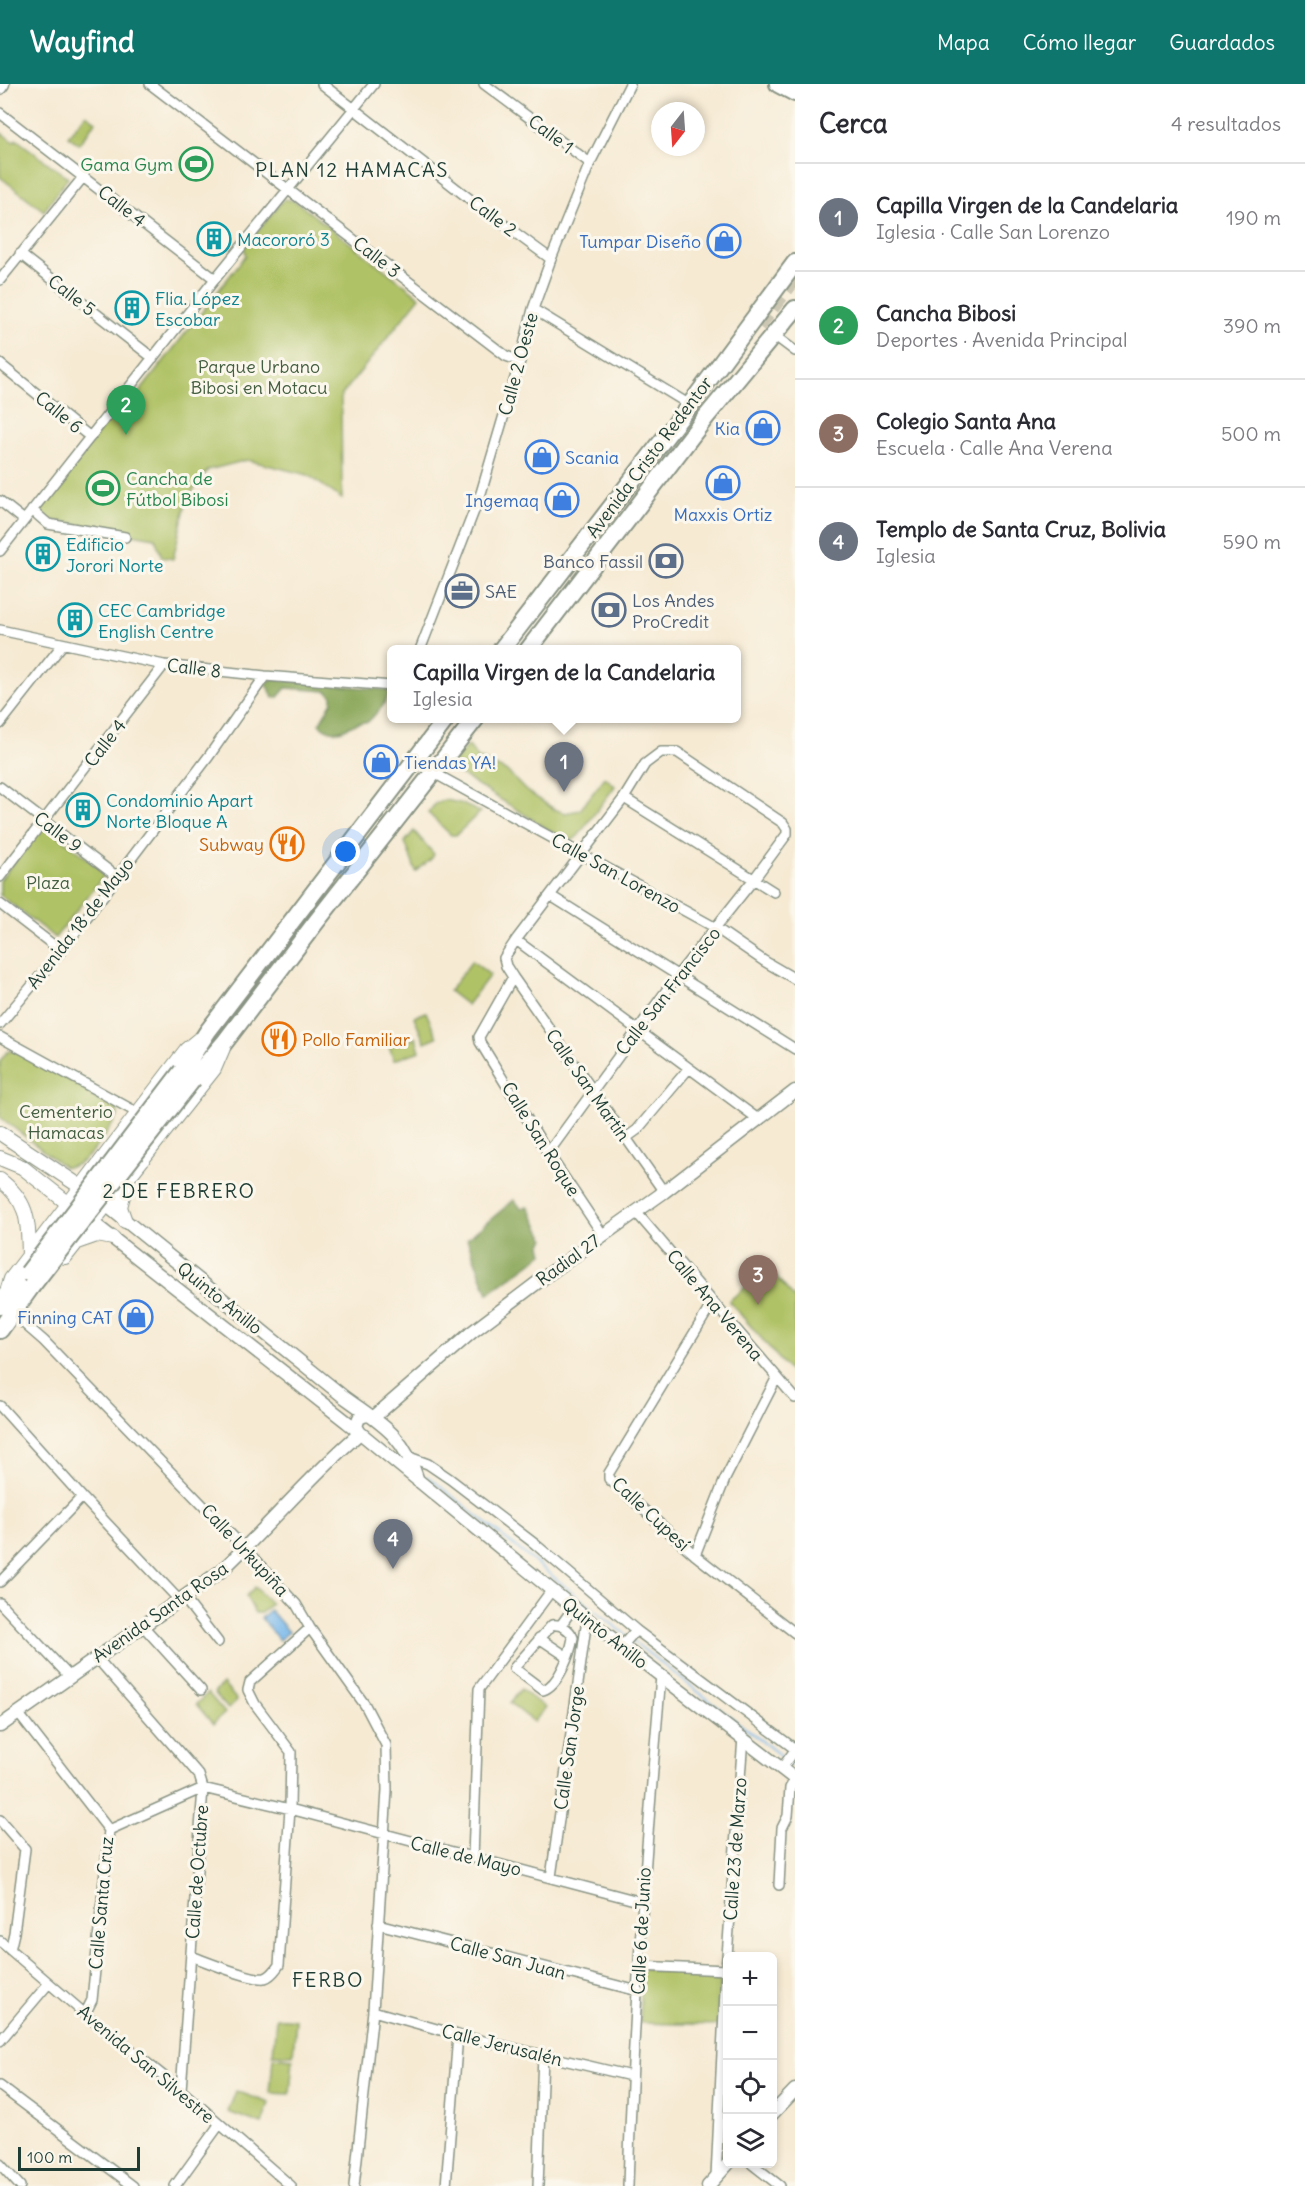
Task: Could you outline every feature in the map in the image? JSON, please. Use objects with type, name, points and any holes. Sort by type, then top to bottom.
[{"type":"highway","points":[[778,84],[795,93]]},
{"type":"highway","name":"Avenida Cristo Redentor","points":[[505,645],[690,405],[795,263]]},
{"type":"highway","name":"Avenida Cristo Redentor","points":[[532,645],[706,417],[793,318]]},
{"type":"highway","points":[[187,1075],[208,1031],[443,723]]},
{"type":"highway","points":[[0,1330],[9,1307],[187,1075],[224,1043],[472,723]]},
{"type":"main road","points":[[208,1031],[186,1050],[11,1279],[9,1307],[34,1295],[214,1070],[224,1043]]},
{"type":"main road","name":"Quinto Anillo","points":[[0,1133],[106,1205]]},
{"type":"main road","points":[[107,1154],[100,1173],[104,1184],[116,1185],[132,1172]]},
{"type":"main road","points":[[61,1176],[81,1173],[107,1154]]},
{"type":"main road","name":"Quinto Anillo","points":[[0,1158],[22,1167],[92,1222]]},
{"type":"main road","points":[[125,1221],[120,1203],[132,1172]]},
{"type":"main road","points":[[0,1180],[24,1206],[27,1215],[29,1257]]},
{"type":"main road","points":[[52,1226],[62,1218],[72,1215],[78,1217],[81,1222],[80,1232],[75,1243]]},
{"type":"main road","points":[[75,1243],[97,1235],[113,1238]]},
{"type":"street","points":[[0,88],[3,84]]},
{"type":"street","name":"Calle 3","points":[[150,84],[506,356],[520,362]]},
{"type":"street","name":"Calle 2","points":[[322,84],[551,259]]},
{"type":"street","points":[[0,551],[89,436],[374,84]]},
{"type":"street","name":"Calle 1","points":[[484,84],[590,163]]},
{"type":"street","name":"Calle 2 Oeste","points":[[422,645],[481,493],[520,362],[533,309],[551,259],[590,163],[630,84]]},
{"type":"street","name":"Calle 4","points":[[0,113],[215,279]]},
{"type":"street","points":[[0,280],[84,176]]},
{"type":"street","name":"Calle 5","points":[[20,254],[153,358]]},
{"type":"street","points":[[533,309],[690,405]]},
{"type":"street","points":[[775,336],[795,351]]},
{"type":"street","name":"Calle 6","points":[[0,364],[89,436]]},
{"type":"street","points":[[0,501],[24,520]]},
{"type":"street","points":[[32,510],[48,524],[125,537]]},
{"type":"street","name":"Calle 8","points":[[0,630],[164,665],[387,687]]},
{"type":"street","points":[[0,724],[63,644]]},
{"type":"street","name":"Calle 4","points":[[0,877],[164,665]]},
{"type":"street","name":"Avenida 18 de Mayo","points":[[0,1024],[61,951],[209,756],[265,676]]},
{"type":"street","name":"Calle San Francisco","points":[[548,1152],[677,976],[785,838],[787,829],[783,823],[677,752],[661,752],[652,757],[624,798]]},
{"type":"street","name":"Calle San Lorenzo","points":[[434,773],[716,928],[795,979]]},
{"type":"street","name":"Calle 9","points":[[0,787],[116,876]]},
{"type":"street","points":[[513,977],[504,958],[624,798],[774,892]]},
{"type":"street","points":[[551,896],[795,1049]]},
{"type":"street","points":[[0,904],[61,951]]},
{"type":"street","points":[[516,940],[758,1119]]},
{"type":"street","name":"Calle San Roque","points":[[513,977],[481,1031],[480,1042],[603,1235]]},
{"type":"street","name":"Calle San Martín","points":[[513,977],[664,1192]]},
{"type":"street","points":[[0,1037],[138,1113]]},
{"type":"street","points":[[626,1138],[637,1130],[689,1068]]},
{"type":"street","name":"Radial 27","points":[[360,1433],[356,1426],[359,1418],[366,1415],[374,1417],[472,1332],[664,1192],[795,1091]]},
{"type":"street","name":"Quinto Anillo","points":[[106,1205],[344,1398],[374,1417],[396,1438],[409,1457],[418,1482]]},
{"type":"street","name":"Calle Ana Verena","points":[[636,1212],[795,1398]]},
{"type":"street","name":"Quinto Anillo","points":[[92,1222],[250,1344],[551,1591],[624,1644],[661,1676],[795,1779]]},
{"type":"street","name":"Calle Cupesí","points":[[713,1302],[609,1473],[609,1479],[695,1555],[795,1633]]},
{"type":"street","name":"Calle Urkupiña","points":[[9,1307],[296,1604],[310,1628],[365,1705],[386,1745],[387,1790],[373,2011],[354,2186]]},
{"type":"street","points":[[695,1555],[725,1479],[777,1377]]},
{"type":"street","points":[[0,1406],[82,1497],[182,1600],[218,1642]]},
{"type":"street","name":"Avenida Santa Rosa","points":[[0,1725],[222,1570],[312,1478],[360,1433]]},
{"type":"street","points":[[409,1457],[428,1464],[535,1544],[635,1631],[794,1751],[783,1768]]},
{"type":"street","points":[[0,1582],[82,1497]]},
{"type":"street","points":[[473,1858],[479,1689],[551,1591]]},
{"type":"street","points":[[0,1603],[69,1676]]},
{"type":"street","points":[[561,1626],[573,1608]]},
{"type":"street","name":"Calle San Jorge","points":[[550,1877],[587,1619]]},
{"type":"street","points":[[552,1625],[561,1626],[569,1631],[573,1638],[554,1682],[546,1690],[540,1689],[514,1668],[539,1638],[552,1625]]},
{"type":"street","points":[[143,1626],[201,1690]]},
{"type":"street","points":[[191,1956],[242,1974],[264,1978],[272,1974],[279,1965],[290,1809],[291,1752],[255,1704],[248,1690],[250,1682],[310,1628]]},
{"type":"street","points":[[624,1644],[635,1631]]},
{"type":"street","points":[[539,1638],[566,1656]]},
{"type":"street","name":"Calle de Octubre","points":[[96,1657],[199,1775],[203,1788],[181,2090]]},
{"type":"street","name":"Calle 6 de Junio","points":[[628,2186],[631,2076],[642,1902],[661,1676]]},
{"type":"street","name":"Calle Santa Cruz","points":[[18,1713],[109,1830],[92,2000],[86,2014]]},
{"type":"street","name":"Calle 23 de Marzo","points":[[727,1952],[743,1737]]},
{"type":"street","points":[[779,1885],[782,1828],[788,1816],[790,1788],[795,1779]]},
{"type":"street","points":[[109,1830],[203,1788]]},
{"type":"street","name":"Calle de Mayo","points":[[203,1788],[642,1902]]},
{"type":"street","points":[[0,1820],[25,1849],[10,1950]]},
{"type":"street","name":"Calle San Juan","points":[[378,1924],[638,1991]]},
{"type":"street","name":"Avenida San Silvestre","points":[[0,1941],[181,2090],[291,2186]]},
{"type":"street","points":[[639,1966],[723,1970]]},
{"type":"street","points":[[0,2041],[49,1983]]},
{"type":"street","name":"Calle 23 de Marzo","points":[[712,2181],[724,2006]]},
{"type":"street","name":"Calle Jerusalén","points":[[373,2011],[458,2035],[631,2076]]},
{"type":"street","points":[[446,2186],[458,2035]]},
{"type":"street","points":[[538,2186],[543,2056]]},
{"type":"street","points":[[0,2086],[133,2186]]},
{"type":"street","points":[[777,2109],[793,2095]]},
{"type":"street","points":[[175,2186],[219,2125]]},
{"type":"street","points":[[0,2164],[20,2186]]},
{"type":"street","points":[[712,2181],[724,2168]]},
{"type":"street","points":[[758,2168],[780,2186]]},
{"type":"green space","points":[[86,114],[96,121],[79,144],[68,136]]},
{"type":"green space","points":[[0,132],[14,142],[16,139],[68,178],[44,211],[0,177]]},
{"type":"green space","name":"Parque Urbano Bibosi en Motacu","points":[[284,199],[295,201],[420,297],[341,396],[342,499],[308,475],[247,460],[208,470],[187,499],[173,559],[162,557],[155,538],[50,520],[42,515],[39,509],[42,504],[121,404],[132,402],[246,255],[244,248]]},
{"type":"green space","points":[[271,679],[387,690],[387,698],[368,722],[332,731],[319,724],[332,702],[332,696],[327,691],[286,688],[278,697],[273,698],[269,688],[265,685]]},
{"type":"green space","points":[[468,745],[478,758],[508,772],[525,790],[554,809],[565,813],[580,810],[605,777],[615,786],[578,836],[573,840],[562,838],[452,769],[451,765]]},
{"type":"green space","points":[[445,800],[460,803],[480,812],[456,835],[451,835],[428,813],[436,803]]},
{"type":"green space","name":"Plaza","points":[[41,828],[51,830],[106,873],[55,938],[0,895],[0,880]]},
{"type":"green space","points":[[414,831],[434,854],[416,872],[405,842]]},
{"type":"green space","points":[[472,961],[490,975],[467,1005],[449,991]]},
{"type":"green space","points":[[426,1012],[437,1037],[425,1042],[414,1017]]},
{"type":"green space","points":[[416,1038],[420,1051],[394,1060],[389,1046]]},
{"type":"green space","name":"Cementerio Hamacas","points":[[14,1050],[117,1105],[118,1116],[95,1149],[80,1163],[64,1167],[0,1117],[0,1061],[7,1052]]},
{"type":"green space","points":[[514,1200],[521,1208],[528,1206],[545,1239],[541,1245],[543,1254],[488,1294],[467,1239]]},
{"type":"green space","points":[[768,1267],[795,1299],[795,1373],[793,1375],[729,1301]]},
{"type":"green space","points":[[255,1587],[271,1604],[261,1613],[255,1613],[246,1596]]},
{"type":"green space","points":[[223,1684],[237,1700],[228,1709],[214,1693]]},
{"type":"green space","points":[[521,1689],[545,1708],[534,1722],[510,1703]]},
{"type":"green space","points":[[208,1693],[225,1713],[213,1724],[196,1704]]},
{"type":"green space","points":[[642,1969],[719,1976],[721,1978],[719,2025],[640,2023]]},
{"type":"green space","points":[[276,2018],[296,2020],[293,2055],[273,2054]]},
{"type":"green space","points":[[273,2057],[293,2059],[290,2094],[270,2093]]},
{"type":"green space","points":[[236,2091],[269,2103],[262,2124],[228,2112]]},
{"type":"water","points":[[270,1610],[289,1632],[279,1640],[261,1618]]},
{"type":"waterway","points":[[427,1476],[626,1635]]},
{"type":"waterway","points":[[630,1639],[785,1759]]},
{"type":"waterway","points":[[789,1762],[795,1767]]},
{"type":"tunnel","points":[[758,326],[795,278]]},
{"type":"place","name":"Gama Gym","points":[[196,164]]},
{"type":"place","name":"Macororó 3","points":[[214,239]]},
{"type":"place","name":"Tumpar Diseño","points":[[724,241]]},
{"type":"place","name":"Flia. López Escobar","points":[[132,308]]},
{"type":"place","name":"Kia","points":[[763,428]]},
{"type":"place","name":"Cancha Bibosi","points":[[126,435]]},
{"type":"place","name":"Scania","points":[[542,457]]},
{"type":"place","name":"Maxxis Ortiz","points":[[723,483]]},
{"type":"place","name":"Cancha de Fútbol Bibosi","points":[[103,488]]},
{"type":"place","name":"Ingemaq","points":[[562,500]]},
{"type":"place","name":"Edificio Jorori Norte","points":[[43,554]]},
{"type":"place","name":"Banco Fassil","points":[[666,561]]},
{"type":"place","name":"SAE","points":[[462,591]]},
{"type":"place","name":"Los Andes ProCredit","points":[[609,610]]},
{"type":"place","name":"CEC Cambridge English Centre","points":[[75,620]]},
{"type":"place","name":"Tiendas YA!","points":[[381,762]]},
{"type":"place","name":"Capilla Virgen de la Candelaria","points":[[564,792]]},
{"type":"place","name":"Condominio Apart Norte Bloque A","points":[[83,810]]},
{"type":"place","name":"Subway","points":[[287,844]]},
{"type":"place","name":"Pollo Familiar","points":[[279,1039]]},
{"type":"place","name":"Colegio Santa Ana","points":[[758,1305]]},
{"type":"place","name":"Finning CAT","points":[[136,1317]]},
{"type":"place","name":"Templo de Santa Cruz, Bolivia","points":[[393,1569]]},
{"type":"district","name":"PLAN 12 HAMACAS","points":[[352,169]]},
{"type":"district","name":"2 DE FEBRERO","points":[[179,1190]]},
{"type":"district","name":"FERBO","points":[[328,1979]]}]
